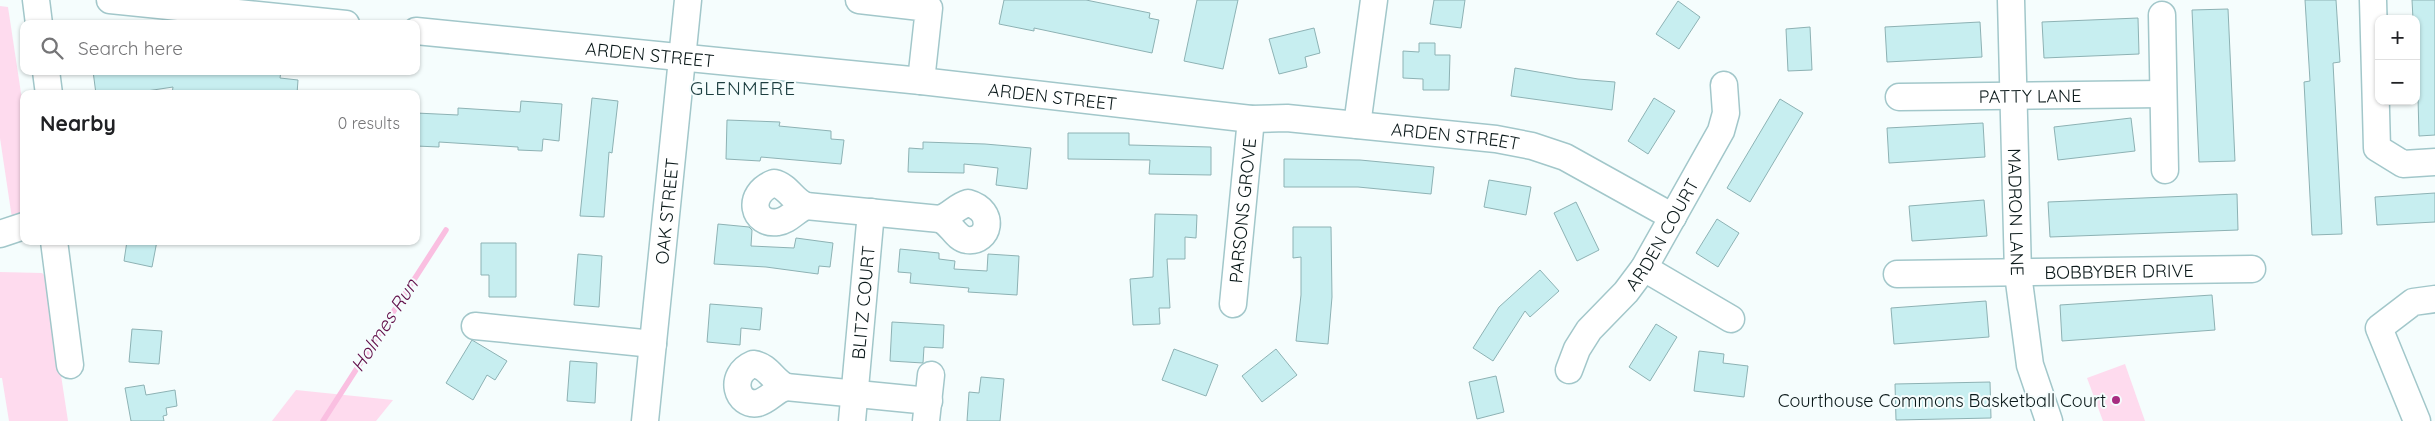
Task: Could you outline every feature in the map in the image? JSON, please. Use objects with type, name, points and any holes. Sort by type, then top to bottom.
[{"type":"street","points":[[36,0],[38,20]]},
{"type":"street","points":[[110,0],[307,20]]},
{"type":"street","name":"OAK STREET","points":[[645,421],[688,0]]},
{"type":"street","points":[[860,0],[929,8],[921,81]]},
{"type":"street","points":[[1357,125],[1374,0]]},
{"type":"street","name":"MADRON LANE","points":[[2011,0],[2018,274],[2030,365],[2049,421]]},
{"type":"street","points":[[2373,0],[2377,148],[2403,164],[2435,162]]},
{"type":"street","points":[[2162,15],[2165,170]]},
{"type":"street","name":"ARDEN STREET","points":[[420,31],[921,81],[1251,119],[1287,118],[1496,139],[1532,146],[1565,157],[1673,217]]},
{"type":"street","points":[[47,75],[48,90]]},
{"type":"street","name":"ARDEN COURT","points":[[1569,370],[1577,349],[1589,330],[1626,292],[1644,268],[1721,131],[1726,113],[1724,85]]},
{"type":"street","name":"PATTY LANE","points":[[1898,97],[2163,94]]},
{"type":"street","name":"PARSONS GROVE","points":[[1233,304],[1251,119]]},
{"type":"street","points":[[806,206],[940,219]]},
{"type":"street","name":"BLITZ COURT","points":[[852,421],[871,212]]},
{"type":"street","points":[[0,234],[20,227]]},
{"type":"street","points":[[55,245],[70,365]]},
{"type":"street","points":[[1644,268],[1731,319]]},
{"type":"street","name":"BOBBYBER DRIVE","points":[[1897,274],[2018,274],[2252,269]]},
{"type":"street","points":[[2417,421],[2379,328],[2413,302],[2435,299]]},
{"type":"street","points":[[475,326],[652,344]]},
{"type":"street","points":[[786,387],[855,394],[928,411],[931,374]]},
{"type":"shaded area","points":[[0,6],[8,7],[21,90],[20,228],[13,225],[0,138]]},
{"type":"shaded area","points":[[0,272],[42,273],[46,277],[68,421],[9,421],[2,378],[0,378]]},
{"type":"shaded area","name":"Courthouse Commons Basketball Court","points":[[2125,364],[2145,421],[2103,421],[2087,378]]},
{"type":"shaded area","points":[[296,390],[393,400],[376,421],[272,421]]},
{"type":"building","points":[[1004,0],[1086,0],[1150,13],[1149,18],[1159,20],[1152,53],[1034,28],[1034,31],[999,24]]},
{"type":"building","points":[[1197,0],[1238,0],[1223,69],[1184,61]]},
{"type":"building","points":[[1434,0],[1465,0],[1461,28],[1430,24]]},
{"type":"building","points":[[2305,0],[2336,0],[2340,62],[2333,63],[2342,234],[2312,235],[2304,82],[2310,81]]},
{"type":"building","points":[[2412,0],[2435,0],[2435,135],[2419,136],[2420,15],[2413,15]]},
{"type":"building","points":[[1678,1],[1700,17],[1679,49],[1656,34]]},
{"type":"building","points":[[2228,9],[2235,161],[2199,162],[2192,10]]},
{"type":"building","points":[[2138,18],[2139,54],[2044,58],[2042,22]]},
{"type":"building","points":[[1980,22],[1982,57],[1887,62],[1885,27]]},
{"type":"building","points":[[1810,27],[1812,70],[1788,71],[1786,29]]},
{"type":"building","points":[[1314,28],[1320,53],[1305,57],[1307,67],[1279,74],[1269,39]]},
{"type":"building","points":[[1419,43],[1435,43],[1435,55],[1450,55],[1449,90],[1423,90],[1423,79],[1403,78],[1403,51],[1419,52]]},
{"type":"building","points":[[1515,68],[1578,79],[1615,82],[1612,110],[1511,96]]},
{"type":"building","points":[[94,75],[280,75],[280,78],[298,80],[297,90],[173,90],[173,87],[153,90],[95,90]]},
{"type":"building","points":[[592,98],[618,101],[612,153],[609,152],[604,217],[580,216]]},
{"type":"building","points":[[1654,98],[1675,111],[1648,154],[1628,141]]},
{"type":"building","points":[[1780,99],[1803,113],[1750,202],[1727,188]]},
{"type":"building","points":[[521,101],[562,104],[559,141],[543,139],[542,151],[518,150],[518,147],[439,142],[439,147],[420,146],[420,113],[458,115],[458,108],[520,112]]},
{"type":"building","points":[[2131,118],[2135,151],[2058,160],[2054,127]]},
{"type":"building","points":[[727,120],[780,122],[779,126],[831,131],[831,139],[844,140],[841,164],[761,157],[760,161],[726,159]]},
{"type":"building","points":[[1983,123],[1985,157],[1889,163],[1887,128]]},
{"type":"building","points":[[1068,133],[1129,133],[1129,145],[1211,147],[1211,175],[1149,174],[1150,160],[1068,159]]},
{"type":"building","points":[[923,142],[1031,148],[1027,189],[996,185],[998,168],[964,164],[964,173],[908,172],[909,148],[923,149]]},
{"type":"building","points":[[1284,159],[1360,160],[1434,167],[1431,194],[1358,187],[1284,187]]},
{"type":"building","points":[[1489,180],[1531,187],[1526,215],[1484,207]]},
{"type":"building","points":[[2435,193],[2435,222],[2377,225],[2375,197]]},
{"type":"building","points":[[2237,194],[2238,230],[2050,237],[2048,202]]},
{"type":"building","points":[[1984,200],[1987,236],[1912,241],[1909,206]]},
{"type":"building","points":[[1576,202],[1599,250],[1577,261],[1554,213]]},
{"type":"building","points":[[1155,214],[1197,215],[1196,238],[1185,237],[1185,259],[1167,259],[1170,308],[1159,308],[1160,324],[1133,325],[1130,279],[1153,277]]},
{"type":"building","points":[[1717,219],[1739,233],[1718,267],[1696,253]]},
{"type":"building","points":[[718,224],[749,227],[752,230],[751,246],[794,248],[796,238],[833,243],[830,267],[819,266],[818,274],[766,267],[714,264]]},
{"type":"building","points":[[1293,227],[1331,227],[1332,297],[1328,344],[1296,341],[1301,295],[1301,257],[1293,258]]},
{"type":"building","points":[[481,243],[516,243],[516,297],[489,297],[489,275],[481,275]]},
{"type":"building","points":[[126,245],[156,245],[152,267],[124,261]]},
{"type":"building","points":[[900,249],[939,253],[939,259],[955,261],[954,269],[987,271],[988,254],[1019,256],[1017,295],[968,292],[969,288],[910,283],[911,273],[898,272]]},
{"type":"building","points":[[578,254],[602,256],[599,307],[574,305]]},
{"type":"building","points":[[1540,270],[1559,291],[1530,317],[1525,311],[1493,361],[1473,348],[1499,307]]},
{"type":"building","points":[[2212,295],[2215,330],[2062,341],[2060,305]]},
{"type":"building","points":[[1986,301],[1989,337],[1894,344],[1891,308]]},
{"type":"building","points":[[710,304],[762,308],[760,330],[741,328],[740,345],[707,342]]},
{"type":"building","points":[[892,322],[944,325],[943,348],[924,347],[923,363],[890,361]]},
{"type":"building","points":[[1656,324],[1677,337],[1650,381],[1629,367]]},
{"type":"building","points":[[132,329],[162,331],[159,364],[129,362]]},
{"type":"building","points":[[472,340],[507,361],[495,380],[487,375],[473,400],[446,383]]},
{"type":"building","points":[[1174,349],[1218,365],[1206,396],[1162,380]]},
{"type":"building","points":[[1276,349],[1297,375],[1262,402],[1242,376]]},
{"type":"building","points":[[1699,351],[1724,354],[1723,363],[1748,366],[1744,397],[1694,391]]},
{"type":"building","points":[[570,361],[597,363],[595,403],[567,401]]},
{"type":"building","points":[[1496,376],[1504,412],[1477,419],[1469,382]]},
{"type":"building","points":[[981,377],[1004,379],[1000,421],[967,421],[969,392],[979,393]]},
{"type":"building","points":[[1990,382],[1991,418],[1896,420],[1895,384]]},
{"type":"building","points":[[144,385],[146,395],[175,390],[177,406],[166,408],[167,415],[163,416],[164,421],[131,421],[125,388]]},
{"type":"waterway","name":"Holmes Run","points":[[323,421],[446,230]]},
{"type":"place","name":"Courthouse Commons Basketball Court","points":[[2116,400]]},
{"type":"district","name":"GLENMERE","points":[[743,88]]}]
